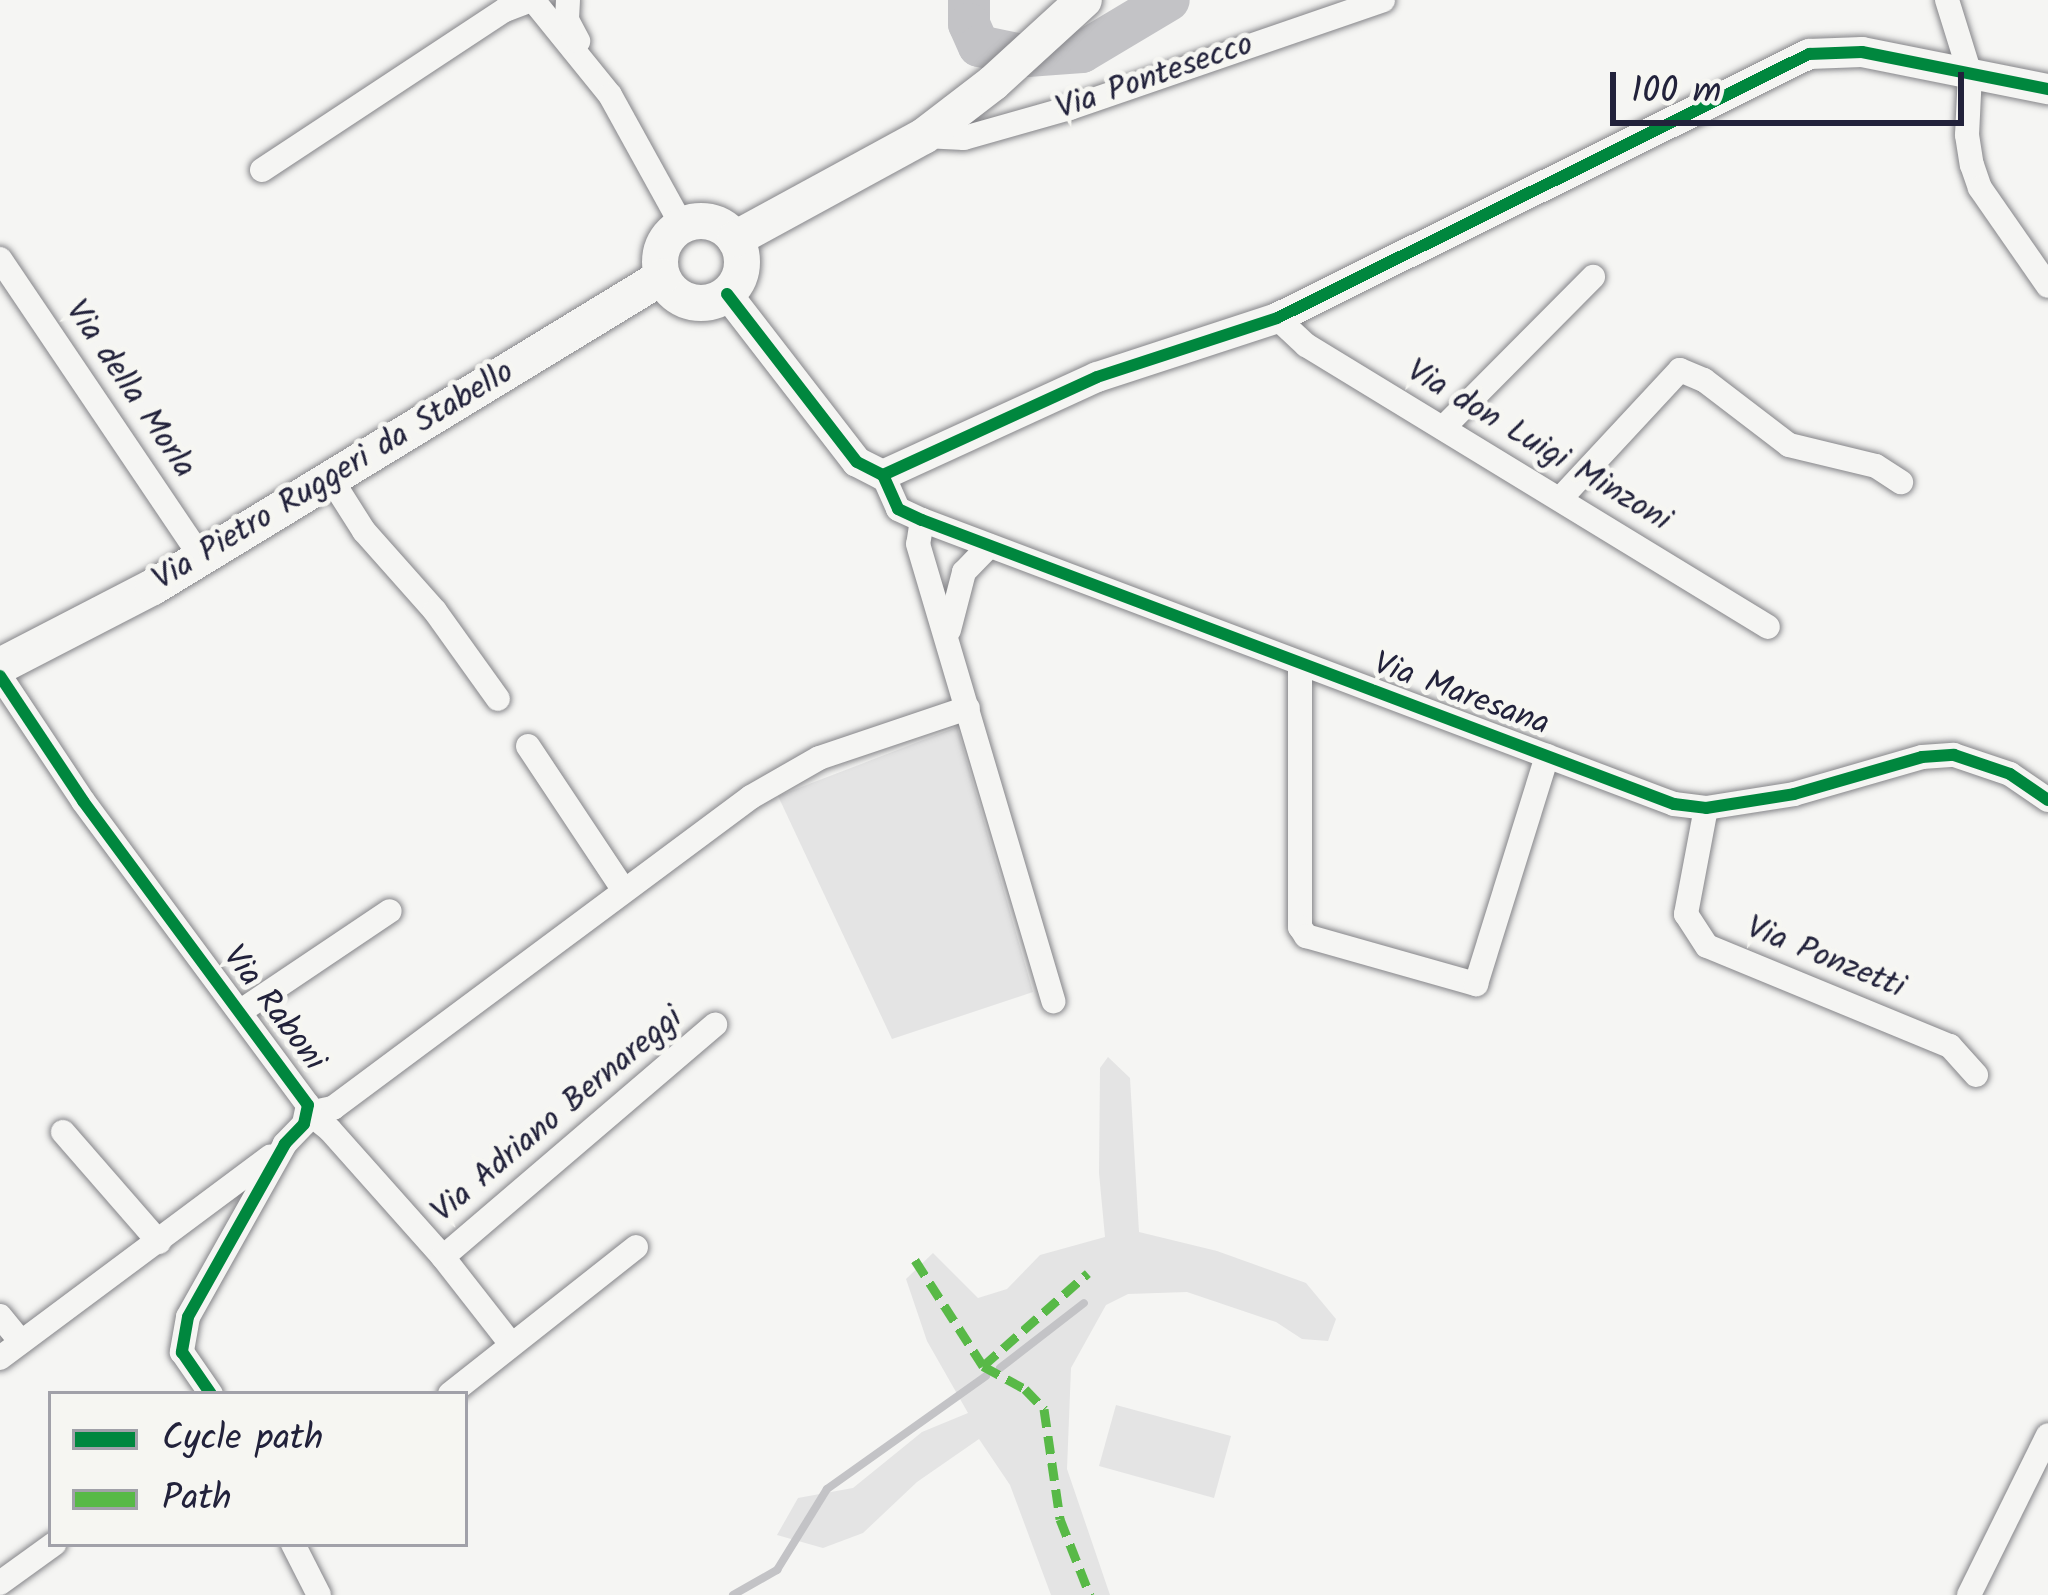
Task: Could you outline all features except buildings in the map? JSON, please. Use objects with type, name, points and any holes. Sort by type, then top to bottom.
[{"type":"main road","name":"Via Pontesecco","points":[[735,239],[924,136],[993,83],[1084,0]]},
{"type":"main road","points":[[705,220],[735,239],[742,265],[727,293],[714,302],[690,302],[670,290],[662,277],[663,244],[683,227],[705,220]]},
{"type":"main road","name":"Via Pietro Ruggeri da Stabello","points":[[0,665],[202,558],[662,277]]},
{"type":"street","points":[[262,170],[505,10],[532,0],[587,59]]},
{"type":"street","points":[[568,0],[567,20],[683,227]]},
{"type":"street","name":"Via Pontesecco","points":[[924,136],[964,138],[1070,108],[1383,0]]},
{"type":"street","points":[[1947,0],[1970,74],[1967,135],[1981,188],[2048,286]]},
{"type":"street","points":[[727,293],[857,462],[883,475],[1097,377],[1277,318],[1809,54],[1862,52],[2048,89]]},
{"type":"street","name":"Via della Morla","points":[[0,259],[202,558]]},
{"type":"street","points":[[1443,428],[1593,277]]},
{"type":"street","name":"Via don Luigi Minzoni","points":[[1277,318],[1306,344],[1768,627]]},
{"type":"street","points":[[1560,499],[1680,370],[1704,380],[1789,445],[1876,466],[1901,482]]},
{"type":"street","name":"Via Maresana","points":[[883,475],[898,508],[922,520],[1674,804],[1706,808],[1812,789],[1922,757],[1954,755],[2010,774],[2048,800]]},
{"type":"street","points":[[331,478],[364,530],[435,611],[499,699]]},
{"type":"street","points":[[922,520],[918,544],[1053,1001]]},
{"type":"street","points":[[963,536],[964,572]]},
{"type":"street","points":[[948,638],[953,600],[964,572],[989,546]]},
{"type":"street","name":"Via Maresana","points":[[1300,664],[1300,927],[1306,936],[1476,984],[1547,756]]},
{"type":"street","name":"Via Raboni","points":[[0,676],[83,801],[305,1098],[309,1113],[285,1144],[188,1317],[182,1352],[209,1391]]},
{"type":"street","points":[[309,1113],[333,1108],[751,796],[819,758],[968,708]]},
{"type":"street","points":[[528,746],[613,896]]},
{"type":"street","name":"Via Ponzetti","points":[[1706,808],[1686,914],[1707,946],[1950,1046],[1976,1076]]},
{"type":"street","name":"Via Raboni","points":[[241,1011],[390,911]]},
{"type":"street","name":"Via Adriano Bernareggi","points":[[443,1257],[716,1025]]},
{"type":"street","points":[[309,1113],[443,1257],[511,1344]]},
{"type":"street","points":[[63,1132],[159,1242]]},
{"type":"street","points":[[0,1358],[285,1144]]},
{"type":"street","points":[[454,1391],[636,1247]]},
{"type":"street","points":[[0,1316],[21,1342]]},
{"type":"street","points":[[1969,1595],[2048,1435]]},
{"type":"street","points":[[0,1583],[50,1547]]},
{"type":"street","points":[[294,1547],[311,1592]]},
{"type":"shaded area","points":[[957,727],[1033,992],[892,1039],[778,796]]},
{"type":"shaded area","points":[[1108,1057],[1130,1078],[1139,1232],[1217,1251],[1306,1283],[1336,1319],[1328,1341],[1302,1339],[1276,1322],[1187,1292],[1128,1294],[1106,1305],[1071,1368],[1067,1469],[1110,1595],[1051,1595],[1010,1485],[979,1439],[917,1482],[863,1533],[823,1548],[777,1535],[798,1498],[853,1488],[922,1432],[968,1413],[927,1341],[906,1279],[933,1253],[978,1298],[1007,1289],[1040,1255],[1105,1237],[1099,1173],[1100,1068]]},
{"type":"shaded area","points":[[1116,1405],[1231,1436],[1214,1498],[1099,1466]]},
{"type":"waterway","points":[[969,0],[969,24],[979,46],[1027,56],[1082,52],[1169,0]]},
{"type":"waterway","points":[[1000,1368],[1084,1303]]},
{"type":"waterway","points":[[733,1595],[777,1570],[827,1489],[986,1376]]},
{"type":"marked path","points":[[915,1260],[983,1366],[1025,1389],[1044,1409],[1060,1519],[1090,1595]]},
{"type":"marked path","points":[[983,1366],[1088,1273]]},
{"type":"cycle path","points":[[727,294],[857,462],[883,475],[1097,377],[1277,318],[1809,54],[1862,52],[2048,89]]},
{"type":"cycle path","points":[[883,475],[898,509],[922,520],[1674,804],[1706,808],[1794,794],[1922,757],[1954,755],[2010,774],[2048,800]]},
{"type":"cycle path","points":[[0,676],[83,801],[308,1105],[304,1124],[285,1144],[188,1317],[182,1352],[209,1391]]}]
